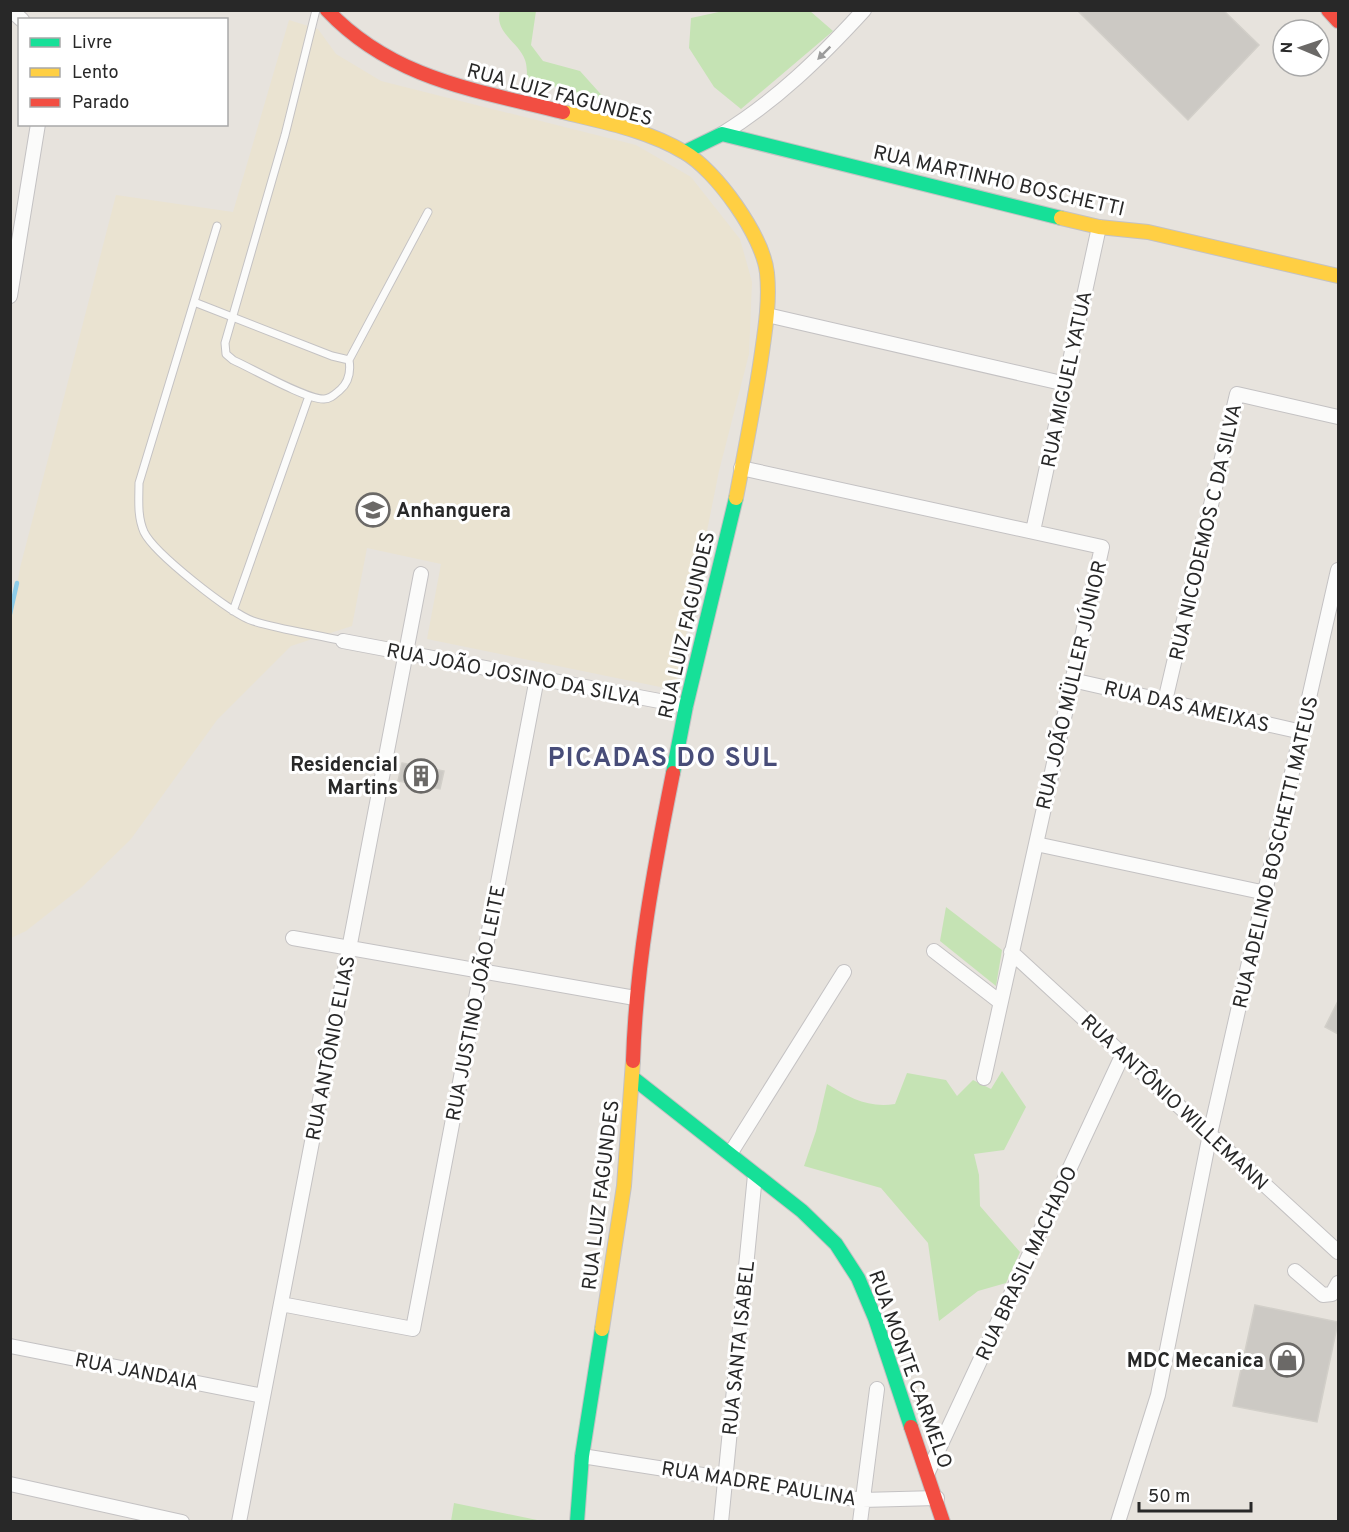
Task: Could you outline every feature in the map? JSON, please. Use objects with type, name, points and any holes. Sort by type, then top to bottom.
[{"type":"main road","name":"RUA LUIZ FAGUNDES","points":[[327,10],[346,31],[384,57],[432,79],[642,132],[685,152],[705,168],[736,203],[756,241],[767,271],[766,315],[741,468],[686,706],[656,860],[635,998],[633,1078],[624,1186],[582,1456],[577,1521]]},
{"type":"main road","points":[[1328,10],[1338,21]]},
{"type":"main road","points":[[685,152],[722,134]]},
{"type":"main road","name":"RUA MARTINHO BOSCHETTI","points":[[722,134],[1099,227],[1148,232],[1338,276]]},
{"type":"main road","name":"RUA MONTE CARMELO","points":[[633,1078],[824,1231],[852,1266],[874,1318],[943,1521]]},
{"type":"street","points":[[722,134],[772,100],[820,57],[864,10]]},
{"type":"street","points":[[10,296],[38,126]]},
{"type":"street","name":"RUA MIGUEL YATUA","points":[[1033,531],[1099,227]]},
{"type":"street","points":[[766,315],[1066,384]]},
{"type":"street","name":"RUA NICODEMOS C DA SILVA","points":[[1165,701],[1237,393],[1338,417]]},
{"type":"street","name":"RUA JOÃO MÜLLER JÚNIOR","points":[[741,468],[1102,547],[984,1078]]},
{"type":"street","name":"RUA ADELINO BOSCHETTI MATEUS","points":[[1118,1521],[1148,1433],[1158,1395],[1210,1134],[1338,570]]},
{"type":"street","name":"RUA ANTÔNIO ELIAS","points":[[239,1521],[421,574]]},
{"type":"street","name":"RUA JOÃO JOSINO DA SILVA","points":[[343,641],[686,706]]},
{"type":"street","name":"RUA JUSTINO JOÃO LEITE","points":[[281,1304],[413,1329],[537,678]]},
{"type":"street","name":"RUA DAS AMEIXAS","points":[[1072,680],[1302,732]]},
{"type":"street","points":[[1036,844],[1266,893]]},
{"type":"street","points":[[293,938],[481,973],[635,998]]},
{"type":"street","points":[[934,951],[1000,1002]]},
{"type":"street","name":"RUA ANTÔNIO WILLEMANN","points":[[1011,952],[1338,1252]]},
{"type":"street","points":[[730,1155],[844,972]]},
{"type":"street","name":"RUA BRASIL MACHADO","points":[[928,1472],[1123,1054]]},
{"type":"street","name":"RUA SANTA ISABEL","points":[[721,1521],[755,1175]]},
{"type":"street","points":[[1294,1271],[1323,1295],[1332,1294],[1338,1283]]},
{"type":"street","name":"RUA JANDAIA","points":[[10,1346],[263,1396]]},
{"type":"street","points":[[860,1521],[877,1389]]},
{"type":"street","name":"RUA MADRE PAULINA","points":[[582,1456],[862,1500],[937,1498]]},
{"type":"street","points":[[10,1484],[182,1521]]},
{"type":"lane","points":[[316,10],[285,135],[225,343],[226,354],[233,360],[309,396],[323,400],[332,397],[346,384],[351,368],[349,360],[428,212]]},
{"type":"lane","points":[[217,226],[139,483],[138,510],[145,533],[172,562],[233,611],[252,621],[343,641]]},
{"type":"lane","points":[[194,302],[349,360]]},
{"type":"lane","points":[[233,611],[309,396]]},
{"type":"shaded area","name":"Anhanguera","points":[[289,20],[318,29],[336,54],[381,81],[636,145],[691,177],[740,239],[752,282],[749,354],[719,471],[675,690],[427,639],[441,564],[367,548],[352,626],[291,646],[217,720],[131,839],[82,887],[26,931],[11,938],[11,619],[20,568],[116,195],[233,212]]},
{"type":"green space","points":[[728,10],[810,11],[833,31],[741,109],[714,87],[689,48],[691,18]]},
{"type":"green space","points":[[500,11],[536,11],[531,45],[543,61],[580,71],[606,100],[527,79],[525,60],[504,31],[499,19]]},
{"type":"green space","points":[[946,907],[1002,950],[996,986],[940,941]]},
{"type":"green space","points":[[1002,1071],[1026,1107],[1004,1150],[974,1154],[979,1175],[980,1206],[1020,1252],[1006,1283],[978,1291],[939,1321],[928,1243],[881,1188],[804,1166],[816,1131],[827,1084],[860,1101],[885,1105],[895,1104],[907,1073],[946,1080],[957,1096],[973,1080],[991,1089]]},
{"type":"green space","points":[[454,1503],[542,1521],[451,1521]]},
{"type":"building","points":[[1077,10],[1223,10],[1259,45],[1188,120]]},
{"type":"building","name":"Residencial Martins","points":[[402,763],[444,771],[440,789],[398,781]]},
{"type":"building","points":[[1338,1001],[1338,1034],[1325,1027]]},
{"type":"building","name":"MDC Mecanica","points":[[1255,1305],[1338,1322],[1317,1422],[1233,1406]]},
{"type":"waterway","points":[[10,614],[17,583]]},
{"type":"traffic: fast","points":[[685,152],[722,134],[1061,218]]},
{"type":"traffic: fast","points":[[673,773],[686,706],[736,498]]},
{"type":"traffic: fast","points":[[633,1078],[802,1211],[836,1244],[858,1278],[875,1318],[911,1427]]},
{"type":"traffic: fast","points":[[577,1522],[582,1456],[602,1329]]},
{"type":"traffic: slow","points":[[563,112],[640,132],[684,152],[697,161],[723,188],[757,241],[767,273],[767,316],[736,498]]},
{"type":"traffic: slow","points":[[1061,218],[1099,227],[1148,232],[1338,276]]},
{"type":"traffic: slow","points":[[602,1329],[624,1186],[633,1061]]},
{"type":"traffic: jam","points":[[327,10],[352,33],[379,52],[407,67],[467,88],[563,112]]},
{"type":"traffic: jam","points":[[1328,10],[1338,21]]},
{"type":"traffic: jam","points":[[633,1061],[642,952],[673,773]]},
{"type":"traffic: jam","points":[[911,1427],[943,1522]]},
{"type":"place","name":"Anhanguera","points":[[373,510]]},
{"type":"place","name":"Residencial Martins","points":[[421,776]]},
{"type":"place","name":"MDC Mecanica","points":[[1287,1360]]},
{"type":"district","name":"PICADAS DO SUL","points":[[663,757]]}]
